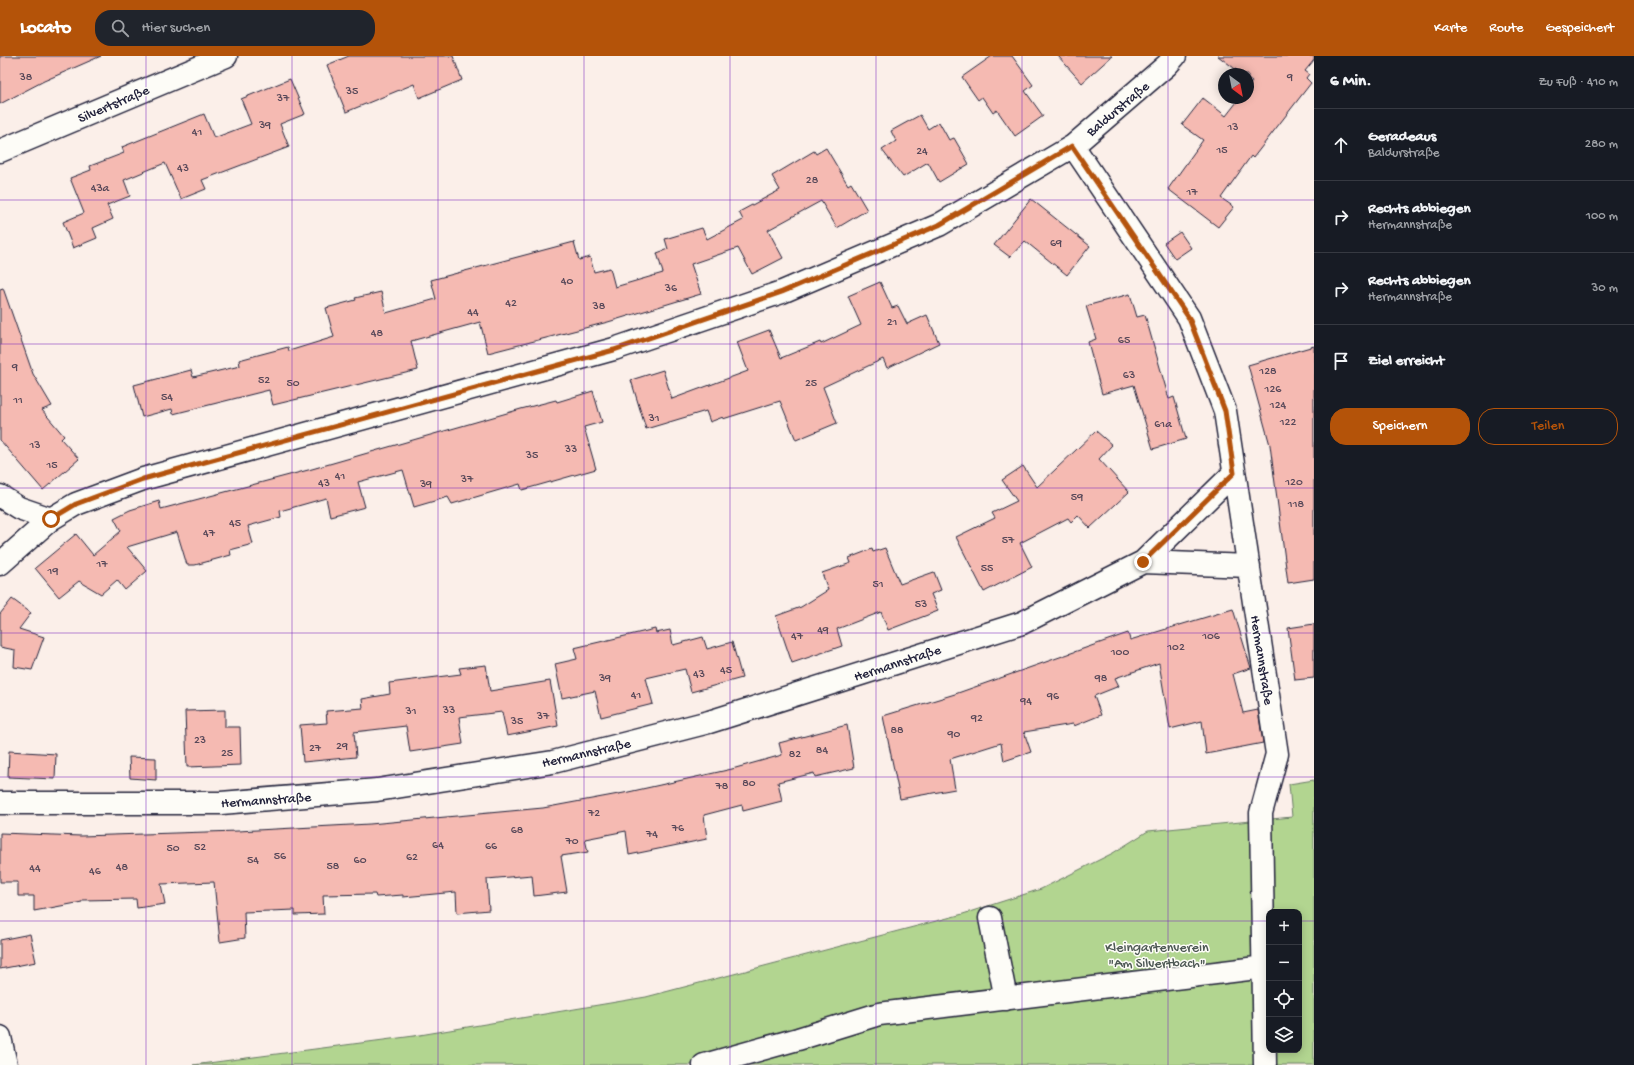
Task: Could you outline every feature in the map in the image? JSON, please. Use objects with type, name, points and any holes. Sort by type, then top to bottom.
[{"type":"street","name":"Silvertstraße","points":[[0,151],[226,56]]},
{"type":"street","name":"Baldurstraße","points":[[0,564],[51,519],[76,504],[143,479],[614,350],[782,292],[939,225],[1072,146],[1167,66],[1175,56]]},
{"type":"street","name":"Hermannstraße","points":[[1072,146],[1189,318],[1225,411],[1278,754],[1261,813],[1265,967]]},
{"type":"street","name":"Hermannstraße","points":[[0,803],[221,803],[377,790],[552,762],[709,722],[1022,623],[1143,562],[1234,473]]},
{"type":"street","points":[[0,496],[19,508],[51,519]]},
{"type":"street","name":"Hermannstraße","points":[[1143,562],[1249,566]]},
{"type":"street","points":[[990,918],[1006,999]]},
{"type":"street","points":[[704,1065],[798,1039],[879,1014],[1265,967],[1265,1065]]},
{"type":"street","points":[[0,1036],[6,1065]]},
{"type":"green space","name":"Kleingartenverein \"Am Silvertbach\"","points":[[1314,780],[1314,1065],[193,1065],[414,1036],[646,997],[963,914],[1041,889],[1113,853],[1148,831],[1292,817],[1289,784]]},
{"type":"building","points":[[0,56],[101,56],[44,81],[0,104]]},
{"type":"building","points":[[349,56],[453,56],[462,80],[419,98],[414,84],[346,112],[327,65]]},
{"type":"building","points":[[992,56],[1012,56],[1033,85],[1025,91],[1043,116],[1015,136],[997,110],[993,113],[982,97],[978,100],[962,77]]},
{"type":"building","points":[[1058,56],[1112,56],[1082,83]]},
{"type":"building","points":[[1218,56],[1314,56],[1314,60],[1305,71],[1309,74],[1306,78],[1311,83],[1253,158],[1251,156],[1221,198],[1234,207],[1218,227],[1168,189],[1203,140],[1182,125],[1203,98],[1226,116],[1235,104],[1254,104],[1254,68],[1234,68]]},
{"type":"building","points":[[290,79],[305,114],[280,124],[289,147],[202,180],[206,189],[181,199],[165,163],[124,180],[130,196],[107,205],[113,219],[93,228],[97,238],[73,248],[63,222],[84,213],[70,178],[91,170],[90,166],[124,153],[122,147],[204,114],[214,138],[251,124],[241,99]]},
{"type":"building","points":[[920,115],[928,129],[939,122],[949,140],[954,138],[969,164],[939,182],[928,162],[903,177],[882,150],[896,141],[891,131]]},
{"type":"building","points":[[826,148],[848,185],[851,183],[867,210],[837,228],[821,201],[768,230],[783,258],[752,274],[738,248],[691,264],[701,294],[608,322],[488,353],[480,322],[411,341],[418,370],[273,405],[269,390],[173,414],[172,409],[142,417],[134,385],[191,370],[193,377],[240,366],[239,360],[288,347],[289,351],[334,337],[326,308],[356,300],[355,298],[381,292],[386,313],[436,299],[431,280],[574,242],[579,260],[590,257],[594,272],[610,268],[615,287],[663,273],[657,253],[668,249],[665,239],[702,228],[707,239],[743,220],[739,212],[780,190],[772,176],[814,151],[816,154]]},
{"type":"building","points":[[1031,199],[1090,246],[1067,275],[1025,241],[1010,257],[994,245]]},
{"type":"building","points":[[1180,232],[1191,248],[1175,259],[1164,243]]},
{"type":"building","points":[[880,282],[892,308],[898,306],[907,324],[927,315],[939,343],[887,368],[883,359],[823,387],[837,423],[796,440],[780,401],[710,422],[706,411],[646,429],[631,380],[663,370],[672,399],[748,371],[737,342],[769,330],[781,358],[820,342],[821,344],[861,325],[848,296]]},
{"type":"building","points":[[3,288],[33,374],[52,406],[42,410],[64,436],[61,439],[79,459],[43,490],[0,440],[0,289]]},
{"type":"building","points":[[1130,294],[1137,317],[1145,315],[1169,399],[1174,397],[1186,439],[1153,449],[1134,385],[1102,394],[1088,342],[1096,339],[1086,306]]},
{"type":"building","points":[[1314,346],[1314,579],[1288,583],[1270,445],[1248,365]]},
{"type":"building","points":[[593,391],[602,422],[584,427],[596,469],[522,490],[520,484],[452,504],[448,497],[414,507],[403,470],[358,482],[365,507],[330,516],[326,498],[280,511],[281,517],[248,526],[253,544],[230,550],[231,555],[195,565],[187,565],[177,532],[127,547],[147,571],[125,590],[117,580],[101,594],[79,581],[59,597],[35,568],[76,534],[93,555],[121,531],[114,518],[130,510],[159,501],[161,509],[312,469],[521,409],[556,400],[557,402]]},
{"type":"building","points":[[1096,431],[1112,445],[1099,459],[1129,492],[1090,528],[1078,515],[1071,522],[1068,518],[1020,543],[1032,567],[984,592],[956,537],[995,518],[992,513],[1017,501],[1002,480],[1023,466],[1037,487]]},
{"type":"building","points":[[885,548],[900,584],[934,572],[941,590],[931,594],[938,611],[888,630],[881,612],[837,629],[842,646],[792,663],[776,616],[801,607],[828,590],[822,573],[851,563],[849,558],[872,549],[873,552]]},
{"type":"building","points":[[12,599],[31,613],[19,629],[44,637],[32,670],[14,667],[15,650],[0,647],[0,614]]},
{"type":"building","points":[[1233,609],[1251,668],[1233,674],[1243,713],[1258,710],[1263,743],[1206,754],[1202,721],[1170,729],[1159,663],[1115,678],[1119,686],[1094,696],[1101,715],[1074,726],[1073,724],[1024,732],[1031,752],[1004,761],[1001,743],[950,759],[955,789],[900,799],[883,716],[955,694],[1128,633],[1130,640]]},
{"type":"building","points":[[1314,624],[1314,678],[1295,680],[1288,628]]},
{"type":"building","points":[[655,629],[656,633],[670,630],[673,645],[703,637],[707,649],[732,642],[742,678],[691,692],[685,669],[646,678],[653,704],[601,717],[595,691],[562,698],[555,664],[577,659],[574,648]]},
{"type":"building","points":[[486,665],[490,691],[550,681],[558,726],[507,736],[502,712],[459,717],[463,744],[410,752],[406,726],[354,732],[356,757],[303,762],[300,725],[327,723],[326,711],[363,708],[362,699],[390,694],[389,683],[461,674],[459,668]]},
{"type":"building","points":[[225,710],[225,727],[240,727],[241,765],[187,767],[185,711]]},
{"type":"building","points":[[847,725],[854,768],[815,777],[814,773],[778,782],[782,801],[743,811],[742,805],[704,815],[707,839],[629,855],[626,831],[585,839],[588,852],[561,856],[567,892],[534,896],[532,875],[487,879],[489,910],[457,913],[456,892],[403,897],[403,895],[376,897],[375,894],[323,895],[324,914],[295,915],[295,910],[244,912],[245,938],[220,942],[214,882],[161,884],[165,904],[137,908],[136,899],[82,900],[82,902],[34,911],[34,896],[18,896],[18,882],[0,882],[0,833],[81,836],[238,831],[370,824],[543,808],[624,793],[732,769],[782,755],[779,743]]},
{"type":"building","points":[[9,751],[56,754],[55,779],[8,777]]},
{"type":"building","points":[[129,757],[156,758],[156,780],[130,778]]},
{"type":"building","points":[[30,934],[36,962],[0,969],[0,940]]},
{"type":"route","points":[[51,519],[76,504],[143,479],[614,350],[782,292],[939,225],[1072,146],[1189,318],[1225,411],[1234,473],[1143,562]]}]
